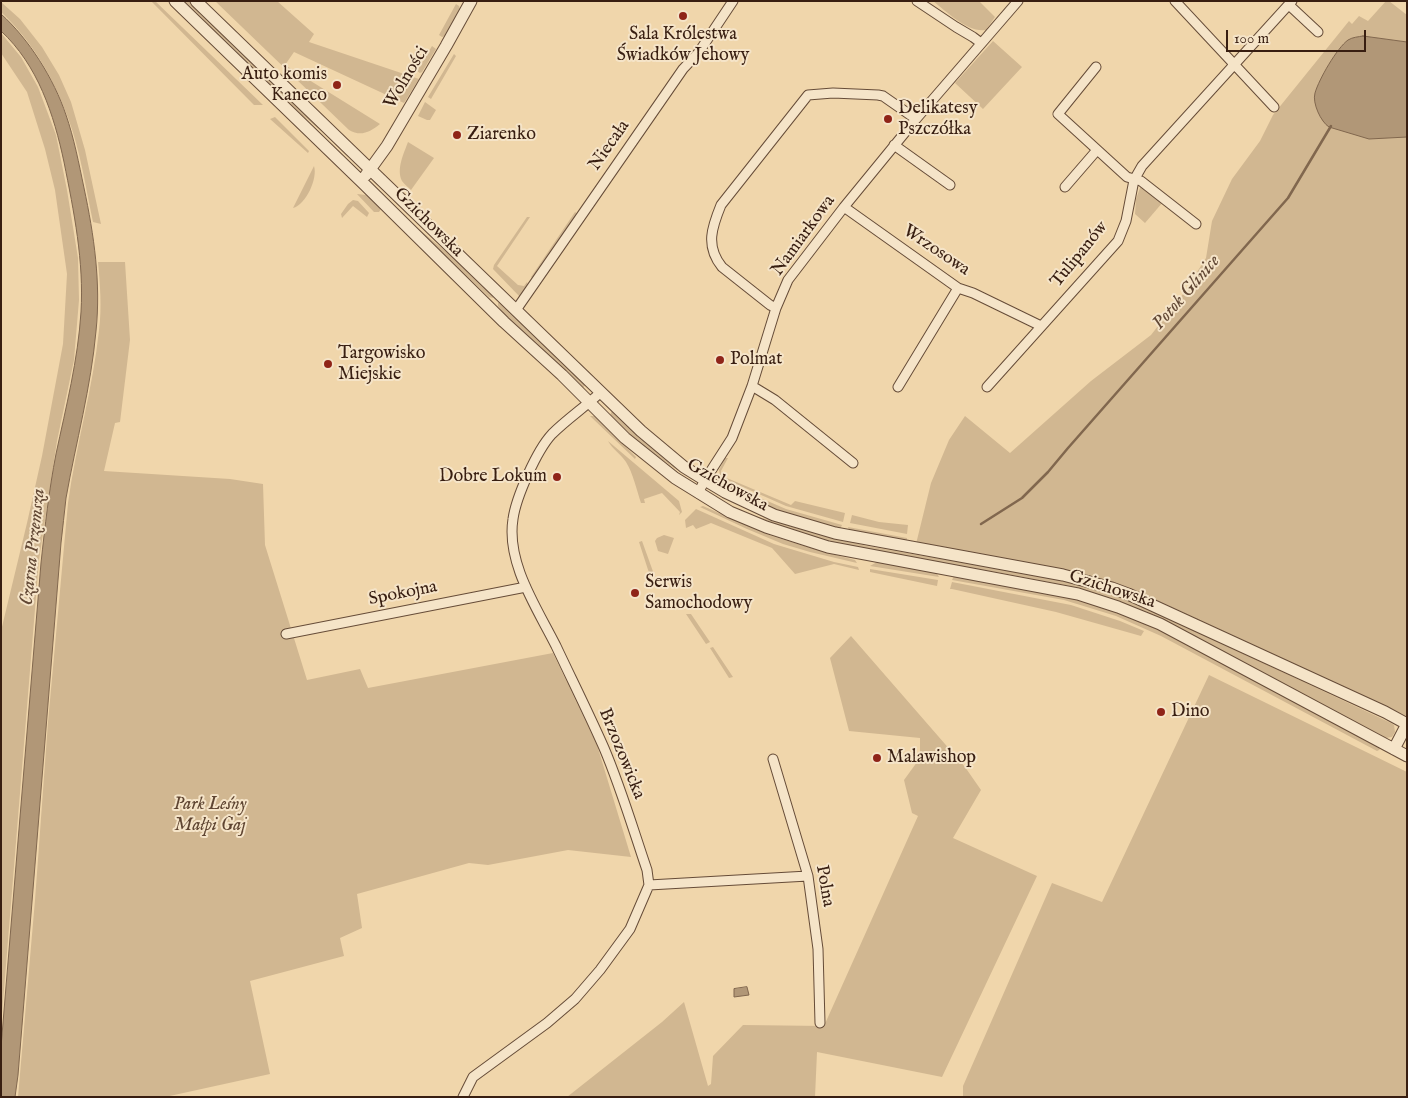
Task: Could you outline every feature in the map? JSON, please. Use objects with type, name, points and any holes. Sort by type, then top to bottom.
[{"type":"street","name":"Gzichowska","points":[[174,1],[625,438],[675,478],[698,493],[730,512],[766,527],[828,547],[1078,594],[1118,607],[1160,624],[1407,756]]},
{"type":"street","name":"Gzichowska","points":[[196,1],[641,431],[684,467],[725,492],[774,514],[835,533],[1063,575],[1112,588],[1385,712],[1407,724]]},
{"type":"street","name":"Wolności","points":[[361,181],[387,146],[471,1]]},
{"type":"street","name":"Niecała","points":[[516,310],[683,69],[699,52],[733,1]]},
{"type":"street","points":[[918,1],[981,43]]},
{"type":"street","points":[[1175,1],[1274,107]]},
{"type":"street","name":"Namiarkowa","points":[[698,493],[732,438],[752,386],[776,308],[788,280],[894,145],[1015,2]]},
{"type":"street","points":[[1290,3],[1318,32]]},
{"type":"street","name":"Tulipanów","points":[[987,387],[1118,241],[1126,221],[1134,180],[1142,166],[1290,3]]},
{"type":"street","points":[[1096,67],[1058,114],[1127,177],[1141,181],[1196,224]]},
{"type":"street","points":[[776,308],[728,272],[718,262],[713,251],[711,239],[713,224],[721,205],[808,95],[833,93],[883,96],[916,119]]},
{"type":"street","points":[[894,145],[950,185]]},
{"type":"street","points":[[1065,187],[1097,150]]},
{"type":"street","name":"Wrzosowa","points":[[844,207],[958,288],[973,293],[1041,326]]},
{"type":"street","points":[[898,387],[958,288]]},
{"type":"street","points":[[752,386],[775,400],[853,463]]},
{"type":"street","name":"Brzozowicka","points":[[601,392],[544,444],[516,501],[511,536],[513,554],[526,587],[604,749],[647,870],[649,885]]},
{"type":"street","name":"Spokojna","points":[[286,634],[526,587]]},
{"type":"street","points":[[1394,749],[1407,724]]},
{"type":"street","name":"Polna","points":[[773,759],[808,876],[818,949],[820,1023]]},
{"type":"street","points":[[463,1097],[473,1077],[547,1023],[581,992],[630,929],[649,885],[808,876]]},
{"type":"green space","points":[[151,1],[155,1],[263,105],[254,105]]},
{"type":"green space","points":[[183,1],[190,1],[327,134],[288,103]]},
{"type":"green space","points":[[215,1],[277,1],[314,34],[309,42],[419,79],[404,103],[294,52],[285,65],[380,124],[365,133],[353,132]]},
{"type":"green space","points":[[933,1],[979,1],[995,17],[986,30],[979,30],[958,21]]},
{"type":"green space","points":[[1386,1],[1389,1],[1407,15],[1407,42],[1368,37],[1407,118],[1407,719],[1383,705],[1141,593],[1106,581],[1050,567],[916,544],[931,483],[949,440],[965,416],[1010,453],[1091,381],[1151,335],[1183,294],[1206,258],[1212,221],[1232,179],[1260,141],[1273,115],[1349,21],[1352,24],[1359,16],[1368,21]]},
{"type":"green space","points":[[1,2],[20,19],[42,47],[59,75],[71,102],[85,150],[101,224],[93,222],[76,143],[56,89],[41,61],[23,35],[1,12]]},
{"type":"green space","points":[[456,4],[460,9],[446,36],[442,37],[439,35]]},
{"type":"green space","points":[[1,33],[21,57],[38,87],[56,135],[78,258],[79,300],[74,360],[57,441],[39,560],[1,1026],[1,631],[42,456],[63,344],[67,274],[55,190],[45,149],[27,92],[1,53]]},
{"type":"green space","points":[[993,41],[1022,67],[983,109],[955,83]]},
{"type":"green space","points":[[432,46],[436,49],[420,73],[417,71]]},
{"type":"green space","points":[[454,54],[456,56],[431,99],[428,97]]},
{"type":"green space","points":[[425,102],[436,110],[430,120],[418,116]]},
{"type":"green space","points":[[275,117],[309,151],[308,153],[270,119]]},
{"type":"green space","points":[[408,142],[434,158],[411,190],[402,181],[400,176],[401,161]]},
{"type":"green space","points":[[314,166],[313,184],[310,190],[302,202],[293,208]]},
{"type":"green space","points":[[1141,185],[1163,202],[1145,223],[1135,214],[1136,199]]},
{"type":"green space","points":[[357,194],[366,195],[381,209],[379,212],[374,212]]},
{"type":"green space","points":[[353,200],[358,201],[369,213],[367,217],[353,206],[342,218],[341,214]]},
{"type":"green space","points":[[394,207],[461,264],[492,294],[493,298],[489,297]]},
{"type":"green space","points":[[575,212],[578,214],[533,279],[531,277]]},
{"type":"green space","points":[[527,217],[530,217],[497,266],[518,285],[524,286],[527,282],[528,285],[520,297],[493,269]]},
{"type":"green space","name":"Park Leśny Małpi Gaj","points":[[98,262],[125,262],[130,340],[120,422],[115,423],[104,471],[230,479],[263,484],[265,545],[307,680],[360,669],[368,688],[553,653],[597,745],[631,857],[568,850],[488,865],[469,863],[357,894],[362,928],[340,938],[344,956],[250,981],[270,1074],[165,1097],[18,1097],[48,722],[68,503],[93,373],[100,322]]},
{"type":"green space","points":[[499,302],[585,385],[583,388],[506,316],[498,306]]},
{"type":"green space","points":[[612,411],[646,443],[678,469],[638,443],[610,415]]},
{"type":"green space","points":[[590,416],[595,416],[636,457],[635,459]]},
{"type":"green space","points":[[608,441],[679,501],[682,512],[679,515],[680,512],[662,493],[644,499],[645,503],[641,503],[628,466]]},
{"type":"green space","points":[[725,458],[728,458],[721,471],[722,476],[791,505],[795,501],[845,513],[843,522],[786,506],[725,479],[720,475],[719,470]]},
{"type":"green space","points":[[719,478],[728,484],[786,509],[842,525],[840,529],[755,502],[726,486]]},
{"type":"green space","points":[[703,506],[772,536],[855,560],[857,563],[783,544],[700,507]]},
{"type":"green space","points":[[696,509],[774,544],[834,562],[858,567],[859,570],[834,564],[795,574],[772,548],[711,523],[696,529],[693,525],[686,528],[685,520]]},
{"type":"green space","points":[[740,510],[755,516],[867,546],[1050,578],[1103,591],[1142,606],[1391,723],[1394,725],[1395,732],[1392,737],[1386,738],[1159,618],[1116,600],[1070,586],[830,542],[773,524]]},
{"type":"green space","points":[[852,515],[879,522],[908,525],[907,534],[850,523]]},
{"type":"green space","points":[[848,527],[907,538],[907,541],[849,530]]},
{"type":"green space","points":[[664,535],[674,538],[668,554],[658,551],[655,541]]},
{"type":"green space","points":[[642,541],[655,577],[651,579],[639,542]]},
{"type":"green space","points":[[877,562],[936,572],[939,577],[870,566]]},
{"type":"green space","points":[[870,569],[938,580],[937,586],[870,572]]},
{"type":"green space","points":[[954,576],[1057,594],[1108,608],[1161,630],[1378,746],[1380,749],[1377,751],[1161,636],[1116,616],[1064,600],[952,580]]},
{"type":"green space","points":[[952,582],[1071,605],[1144,631],[1141,636],[1056,612],[950,589]]},
{"type":"green space","points":[[686,614],[691,614],[710,642],[706,644]]},
{"type":"green space","points":[[851,636],[965,767],[981,790],[953,838],[1037,876],[942,1077],[817,1052],[815,1097],[567,1097],[662,1022],[684,1002],[708,1086],[711,1084],[713,1056],[743,1025],[824,1026],[918,816],[912,813],[904,780],[920,758],[920,738],[849,731],[830,658]]},
{"type":"green space","points":[[713,647],[733,677],[729,678],[710,648]]},
{"type":"green space","points":[[1209,675],[1407,772],[1407,1097],[963,1097],[963,1086],[1052,883],[1102,902]]},
{"type":"shaded area","points":[[1,14],[21,35],[40,60],[55,88],[66,115],[88,206],[96,259],[98,295],[91,373],[66,498],[61,543],[15,1097],[1,1097],[1,1047],[41,563],[47,508],[77,348],[82,293],[80,255],[75,218],[55,126],[35,75],[14,44],[1,31]]},
{"type":"shaded area","points":[[1363,36],[1407,42],[1407,137],[1369,139],[1329,127],[1318,112],[1314,97],[1320,80],[1329,64],[1348,40]]},
{"type":"shaded area","points":[[747,987],[749,995],[734,997],[734,989]]},
{"type":"waterway","name":"Potok Glinice","points":[[981,524],[1022,498],[1048,472],[1288,198],[1331,126]]},
{"type":"place","name":"Sala Królestwa Świadków Jehowy","points":[[683,16]]},
{"type":"place","name":"Auto komis Kaneco","points":[[337,85]]},
{"type":"place","name":"Delikatesy Pszczółka","points":[[888,119]]},
{"type":"place","name":"Ziarenko","points":[[457,135]]},
{"type":"place","name":"Polmat","points":[[720,360]]},
{"type":"place","name":"Targowisko Miejskie","points":[[328,364]]},
{"type":"place","name":"Dobre Lokum","points":[[557,477]]},
{"type":"place","name":"Serwis Samochodowy","points":[[635,593]]},
{"type":"place","name":"Dino","points":[[1161,712]]},
{"type":"place","name":"Malawishop","points":[[877,758]]},
{"type":"water label","name":"Czarna Przemsza","points":[[34,547]]}]
